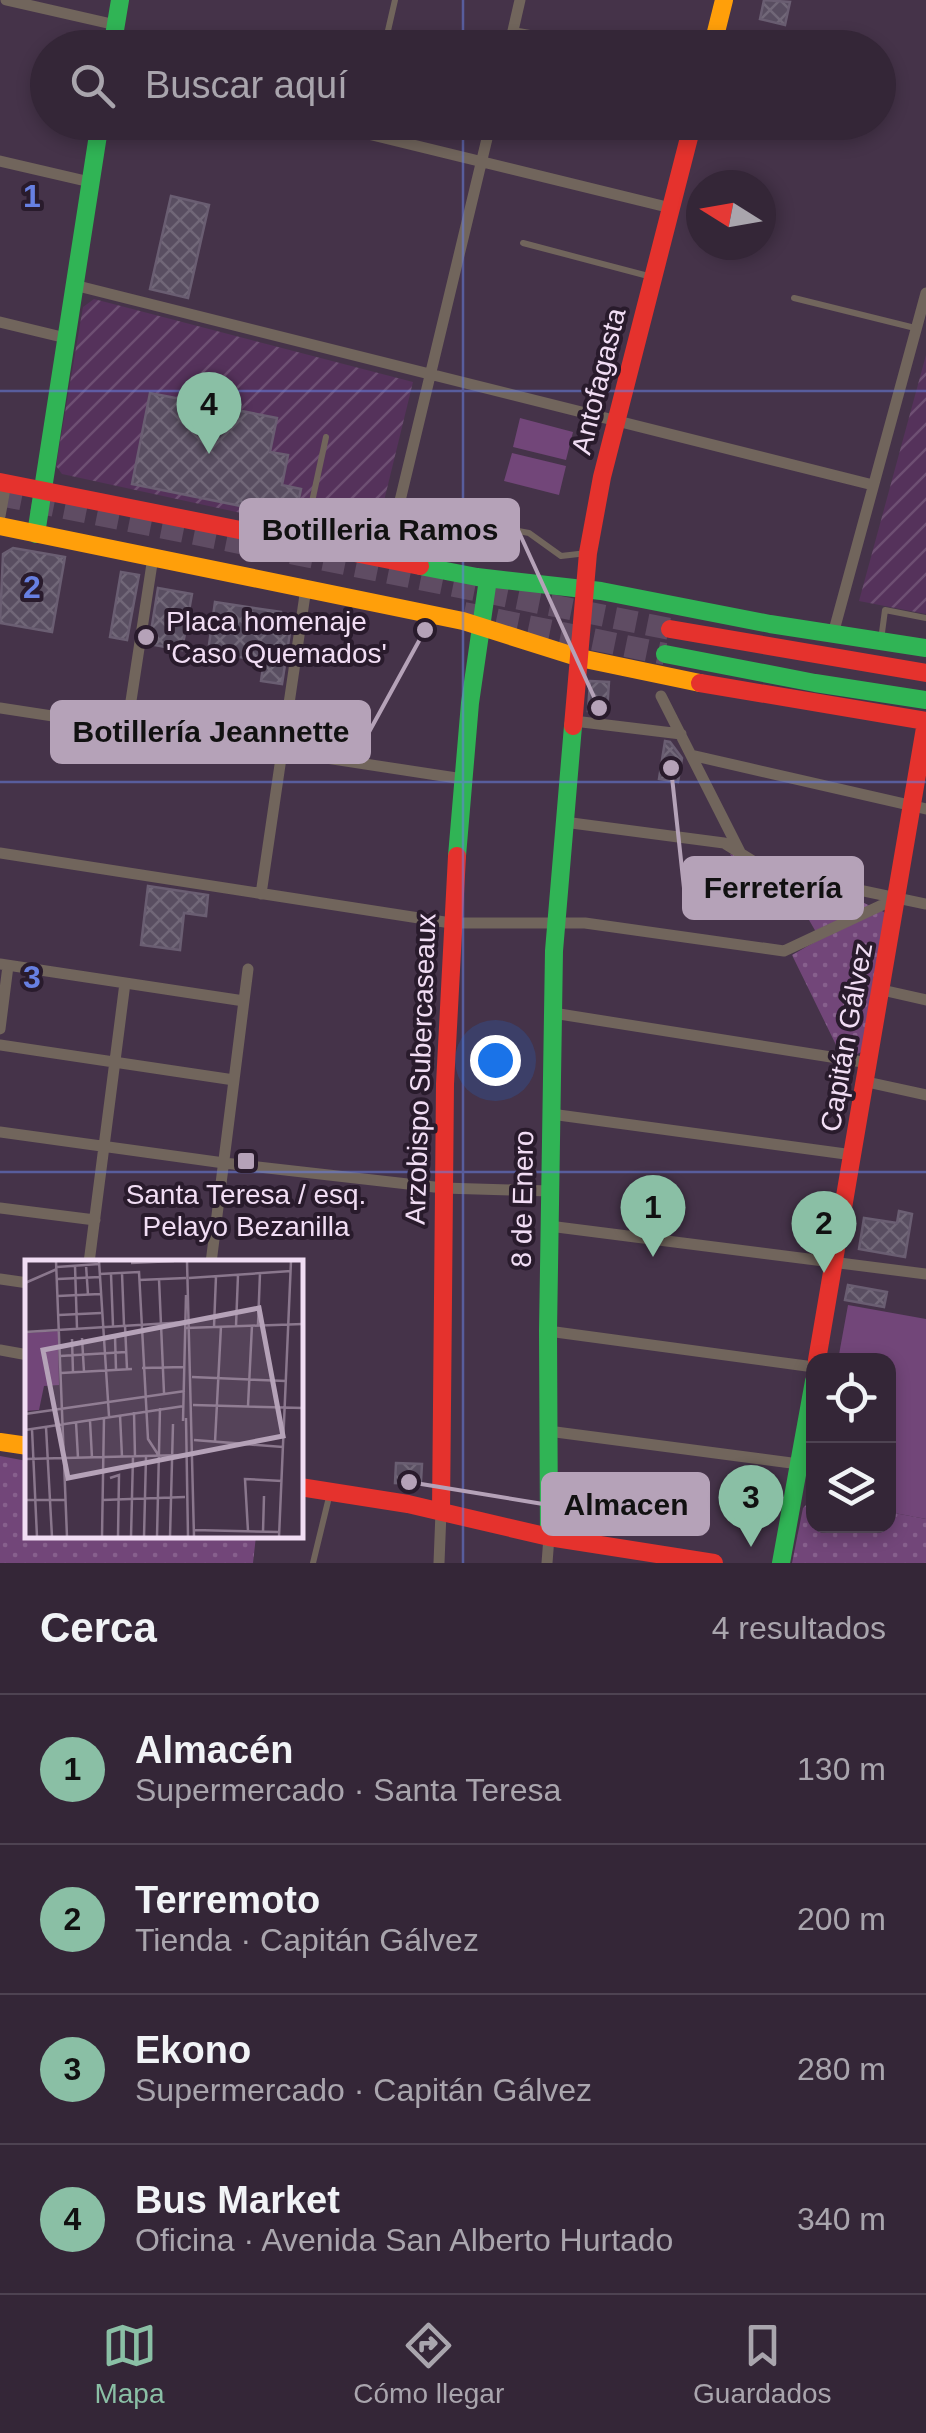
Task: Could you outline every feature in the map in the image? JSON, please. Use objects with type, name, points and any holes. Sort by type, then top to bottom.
[{"type":"main road","points":[[115,30],[120,0]]},
{"type":"main road","points":[[716,30],[724,0]]},
{"type":"main road","points":[[36,534],[97,140]]},
{"type":"main road","name":"Antofagasta","points":[[580,658],[588,553],[599,487],[688,140]]},
{"type":"main road","points":[[3,482],[488,579],[587,588],[926,648]]},
{"type":"main road","points":[[0,526],[479,624],[580,658],[795,702],[926,721]]},
{"type":"main road","points":[[562,586],[588,553]]},
{"type":"main road","name":"Arzobispo Subercaseaux","points":[[441,1512],[443,1188],[451,923],[479,624],[488,579]]},
{"type":"main road","points":[[670,628],[926,673]]},
{"type":"main road","points":[[665,654],[926,700]]},
{"type":"main road","name":"8 de Enero","points":[[548,1537],[556,922],[580,658]]},
{"type":"main road","name":"Capitán Gálvez","points":[[817,1353],[897,898],[919,807],[926,721]]},
{"type":"main road","points":[[782,1563],[806,1425]]},
{"type":"main road","points":[[0,1442],[25,1446]]},
{"type":"main road","points":[[302,1487],[441,1512],[548,1537],[714,1563]]},
{"type":"street","points":[[6,0],[116,25]]},
{"type":"street","points":[[512,30],[520,0]]},
{"type":"street","points":[[392,140],[670,208]]},
{"type":"street","points":[[386,559],[486,140]]},
{"type":"street","points":[[0,161],[90,182]]},
{"type":"street","points":[[74,285],[873,485]]},
{"type":"street","points":[[833,634],[926,293]]},
{"type":"street","points":[[0,322],[66,338]]},
{"type":"street","points":[[0,516],[3,482]]},
{"type":"street","points":[[127,728],[153,557]]},
{"type":"street","points":[[261,894],[306,588]]},
{"type":"street","points":[[661,696],[740,852]]},
{"type":"street","points":[[0,708],[463,779]]},
{"type":"street","points":[[574,722],[681,734]]},
{"type":"street","points":[[691,755],[919,807]]},
{"type":"street","points":[[564,822],[724,843],[769,871],[926,904]]},
{"type":"street","points":[[0,853],[451,923],[585,922],[766,950],[792,950],[872,907],[897,898]]},
{"type":"street","points":[[0,1030],[4,965],[244,1001]]},
{"type":"street","points":[[211,1260],[248,969]]},
{"type":"street","points":[[89,1260],[125,983]]},
{"type":"street","points":[[882,990],[926,1000]]},
{"type":"street","points":[[553,1013],[868,1072],[926,1095]]},
{"type":"street","points":[[0,1045],[234,1080]]},
{"type":"street","points":[[551,1114],[854,1156]]},
{"type":"street","points":[[0,1132],[224,1164],[443,1188],[550,1192]]},
{"type":"street","points":[[0,1208],[95,1220]]},
{"type":"street","points":[[550,1226],[926,1274]]},
{"type":"street","points":[[0,1279],[25,1283]]},
{"type":"street","points":[[548,1331],[806,1363]]},
{"type":"street","points":[[0,1350],[25,1354]]},
{"type":"street","points":[[548,1430],[799,1464]]},
{"type":"street","name":"Arzobispo Subercaseaux","points":[[439,1563],[441,1512]]},
{"type":"street","name":"8 de Enero","points":[[547,1563],[548,1537]]},
{"type":"lane","points":[[388,30],[395,0]]},
{"type":"lane","points":[[523,244],[653,278]]},
{"type":"lane","points":[[794,298],[916,328]]},
{"type":"lane","points":[[303,542],[326,437]]},
{"type":"lane","points":[[435,569],[468,528],[482,524],[530,533],[561,556],[588,553]]},
{"type":"lane","points":[[880,642],[885,610],[926,618]]},
{"type":"lane","points":[[313,1563],[331,1492]]},
{"type":"shaded area","points":[[94,299],[413,382],[374,542],[62,474],[56,466],[83,307]]},
{"type":"shaded area","points":[[926,355],[926,614],[859,601]]},
{"type":"shaded area","points":[[520,418],[573,432],[566,460],[513,447]]},
{"type":"shaded area","points":[[512,453],[566,466],[559,495],[504,481]]},
{"type":"shaded area","points":[[730,854],[742,857],[771,876],[793,882],[811,879],[884,912],[888,919],[864,1051],[839,1051],[792,955],[820,939],[790,887],[779,884],[755,896]]},
{"type":"shaded area","points":[[848,1305],[926,1319],[926,1519],[896,1513],[896,1353],[839,1353]]},
{"type":"shaded area","points":[[0,1456],[25,1461],[25,1538],[256,1538],[253,1563],[0,1563]]},
{"type":"shaded area","points":[[806,1505],[806,1533],[896,1533],[896,1513],[926,1519],[926,1563],[792,1563]]},
{"type":"building","points":[[764,0],[790,2],[785,25],[760,19]]},
{"type":"building","points":[[171,196],[209,205],[188,298],[150,289]]},
{"type":"building","points":[[150,393],[277,418],[270,452],[288,455],[282,485],[301,489],[295,517],[132,484]]},
{"type":"building","points":[[13,548],[65,557],[52,632],[0,623],[3,554]]},
{"type":"building","points":[[121,572],[139,575],[127,640],[110,637]]},
{"type":"building","points":[[158,588],[192,594],[182,650],[149,644]]},
{"type":"building","points":[[215,602],[281,612],[291,626],[282,684],[261,681],[264,661],[208,652]]},
{"type":"building","points":[[590,681],[609,682],[607,712],[588,711]]},
{"type":"building","points":[[665,741],[682,758],[678,782],[659,779]]},
{"type":"building","points":[[148,886],[208,895],[206,916],[184,913],[180,950],[141,945]]},
{"type":"building","points":[[899,1211],[912,1214],[905,1257],[859,1249],[864,1218],[897,1223]]},
{"type":"building","points":[[848,1285],[887,1292],[884,1307],[845,1300]]},
{"type":"building","points":[[396,1463],[422,1464],[421,1481],[395,1483]]},
{"type":"tunnel","points":[[0,495],[670,629]]},
{"type":"tunnel","points":[[464,613],[665,654]]},
{"type":"traffic: fast","points":[[115,30],[120,0]]},
{"type":"traffic: fast","points":[[36,534],[97,140]]},
{"type":"traffic: fast","points":[[420,566],[477,577],[601,591],[770,624],[926,648]]},
{"type":"traffic: fast","points":[[457,856],[470,703],[488,579]]},
{"type":"traffic: fast","points":[[665,654],[926,700]]},
{"type":"traffic: fast","points":[[549,1537],[554,951],[573,726]]},
{"type":"traffic: fast","points":[[781,1563],[806,1425]]},
{"type":"traffic: slow","points":[[716,30],[724,0]]},
{"type":"traffic: slow","points":[[0,526],[463,621],[580,658],[700,683]]},
{"type":"traffic: slow","points":[[0,1442],[25,1446]]},
{"type":"traffic: jam","points":[[573,726],[588,553],[602,477],[688,140]]},
{"type":"traffic: jam","points":[[0,482],[420,566]]},
{"type":"traffic: jam","points":[[670,629],[926,673]]},
{"type":"traffic: jam","points":[[700,683],[926,721]]},
{"type":"traffic: jam","points":[[818,1353],[926,722]]},
{"type":"traffic: jam","points":[[441,1512],[445,1084],[457,856]]},
{"type":"traffic: jam","points":[[302,1487],[408,1504],[549,1537],[714,1563]]},
{"type":"place","name":"Bus Market","points":[[209,454]]},
{"type":"place","name":"Botillería Jeannette","points":[[425,630]]},
{"type":"place","name":"Placa homenaje 'Caso Quemados'","points":[[146,637]]},
{"type":"place","name":"Botilleria Ramos","points":[[599,708]]},
{"type":"place","name":"Ferretería","points":[[671,768]]},
{"type":"place","name":"Santa Teresa / esq. Pelayo Bezanilla","points":[[246,1161]]},
{"type":"place","name":"Almacén","points":[[653,1257]]},
{"type":"place","name":"Terremoto","points":[[824,1273]]},
{"type":"place","name":"Almacen","points":[[409,1482]]},
{"type":"place","name":"Ekono","points":[[751,1547]]}]
